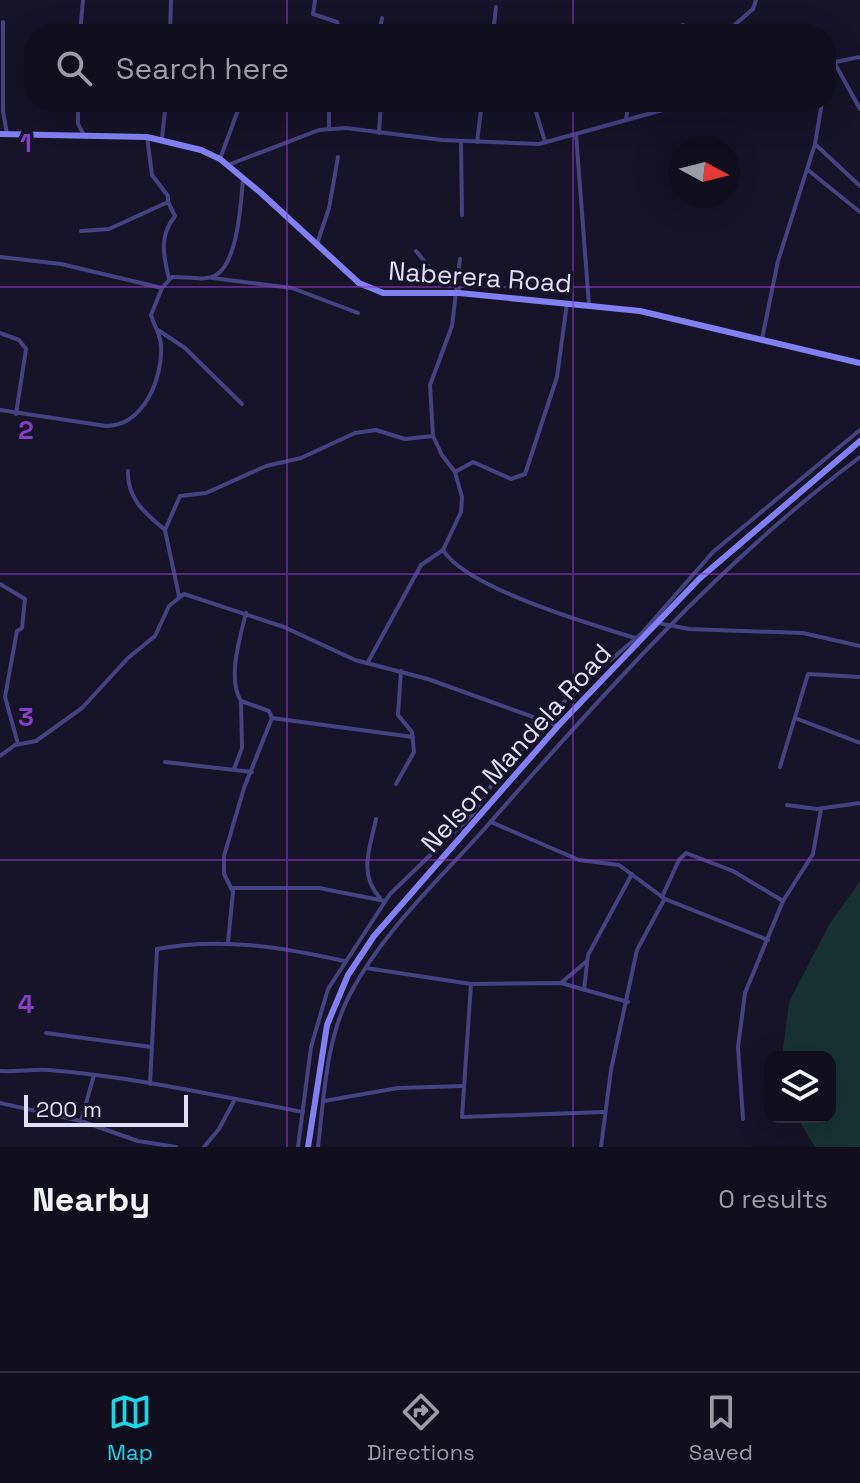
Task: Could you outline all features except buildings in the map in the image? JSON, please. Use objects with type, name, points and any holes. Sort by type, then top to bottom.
[{"type":"street","points":[[81,24],[83,0]]},
{"type":"street","points":[[170,24],[171,0]]},
{"type":"street","points":[[315,0],[313,14],[338,24]]},
{"type":"street","points":[[736,24],[753,9],[756,0]]},
{"type":"street","points":[[494,24],[496,7]]},
{"type":"street","points":[[381,24],[382,18]]},
{"type":"street","points":[[3,22],[4,134]]},
{"type":"street","points":[[836,62],[860,57]]},
{"type":"street","points":[[836,66],[860,109]]},
{"type":"street","points":[[78,112],[78,124],[84,135]]},
{"type":"street","points":[[162,138],[165,112]]},
{"type":"street","points":[[220,159],[237,112]]},
{"type":"street","points":[[329,112],[329,129]]},
{"type":"street","points":[[379,133],[380,112]]},
{"type":"street","points":[[477,142],[481,112]]},
{"type":"street","points":[[536,112],[545,143]]},
{"type":"street","points":[[626,119],[627,112]]},
{"type":"street","points":[[227,165],[300,135],[329,129],[461,142],[545,143],[653,112]]},
{"type":"street","points":[[762,339],[778,261],[808,170],[820,112]]},
{"type":"street","name":"Naberera Road","points":[[4,134],[162,138],[220,159],[367,288],[391,294],[459,290],[655,314],[860,363]]},
{"type":"street","points":[[576,134],[589,305]]},
{"type":"street","points":[[0,410],[106,426],[127,423],[143,404],[155,380],[161,351],[158,330],[151,315],[169,279],[163,236],[165,227],[175,216],[168,196],[152,175],[147,137]]},
{"type":"street","points":[[461,142],[462,215]]},
{"type":"street","points":[[815,144],[860,186]]},
{"type":"street","points":[[317,244],[329,208],[338,157]]},
{"type":"street","points":[[808,170],[860,212]]},
{"type":"street","points":[[210,277],[222,269],[237,236],[243,179]]},
{"type":"street","points":[[81,231],[109,229],[168,202]]},
{"type":"street","points":[[416,251],[439,279],[459,290]]},
{"type":"street","points":[[0,257],[61,264],[162,288]]},
{"type":"street","points":[[368,663],[421,565],[443,550],[463,504],[455,472],[433,436],[430,385],[452,326],[459,290],[460,259]]},
{"type":"street","points":[[169,279],[210,277],[292,288],[358,313]]},
{"type":"street","points":[[455,472],[475,462],[511,479],[525,474],[557,377],[567,303]]},
{"type":"street","points":[[158,330],[185,348],[242,404]]},
{"type":"street","points":[[0,333],[19,340],[26,349],[16,414]]},
{"type":"street","points":[[165,530],[182,495],[206,493],[266,466],[301,458],[345,435],[376,430],[405,439],[433,436]]},
{"type":"street","points":[[298,1147],[316,1022],[328,989],[383,901],[472,815],[546,723],[592,673],[635,638],[726,539],[860,430]]},
{"type":"street","name":"Nelson Mandela Road","points":[[308,1147],[324,1040],[348,975],[374,936],[558,726],[720,558],[860,441]]},
{"type":"street","points":[[318,1147],[339,1017],[366,968],[569,732],[669,627],[745,554],[859,460],[852,446]]},
{"type":"street","points":[[128,471],[128,487],[136,503],[165,530],[179,596]]},
{"type":"street","points":[[443,550],[455,565],[492,586],[635,638]]},
{"type":"street","points":[[0,584],[25,599],[22,628],[17,631],[5,697],[18,744]]},
{"type":"street","points":[[0,756],[18,744],[36,741],[82,708],[128,658],[155,636],[169,606],[179,596],[198,596],[368,663],[401,671],[558,726]]},
{"type":"street","points":[[233,769],[242,748],[241,701],[236,676],[246,613]]},
{"type":"street","points":[[658,623],[669,627],[803,633],[860,646]]},
{"type":"street","points":[[396,784],[413,759],[413,737],[398,715],[401,671]]},
{"type":"street","points":[[780,767],[804,679],[809,673],[860,677]]},
{"type":"street","points":[[228,942],[232,888],[224,874],[224,856],[272,718],[269,711],[241,701]]},
{"type":"street","points":[[272,718],[413,737]]},
{"type":"street","points":[[795,718],[860,743]]},
{"type":"street","points":[[165,762],[252,772]]},
{"type":"street","points":[[787,805],[821,809],[860,803]]},
{"type":"street","points":[[743,1119],[738,1066],[742,1006],[751,975],[769,941],[783,901],[813,854],[821,809]]},
{"type":"street","points":[[376,819],[366,876],[383,901]]},
{"type":"street","points":[[491,822],[579,860],[618,864],[663,898],[769,941]]},
{"type":"street","points":[[601,1147],[604,1112],[640,942],[679,860],[686,853],[733,871],[783,901]]},
{"type":"street","points":[[584,990],[587,961],[632,874]]},
{"type":"street","points":[[232,888],[319,888],[383,901]]},
{"type":"street","points":[[150,1084],[157,949],[228,942],[293,950],[344,961]]},
{"type":"street","points":[[561,983],[587,961]]},
{"type":"street","points":[[366,968],[471,984],[561,983],[628,1002]]},
{"type":"street","points":[[471,984],[462,1086],[461,1112],[464,1118],[505,1113],[604,1112]]},
{"type":"street","points":[[46,1033],[151,1047]]},
{"type":"street","points":[[0,1071],[94,1075],[195,1089],[234,1101],[303,1112]]},
{"type":"street","points":[[81,1121],[94,1075]]},
{"type":"street","points":[[324,1101],[398,1088],[462,1086]]},
{"type":"street","points":[[204,1147],[215,1136],[234,1101]]},
{"type":"street","points":[[0,1103],[81,1121],[133,1139],[176,1147]]},
{"type":"green space","points":[[860,881],[860,1147],[815,1147],[801,1123],[836,1123],[836,1051],[783,1051],[789,1002],[829,925]]}]
